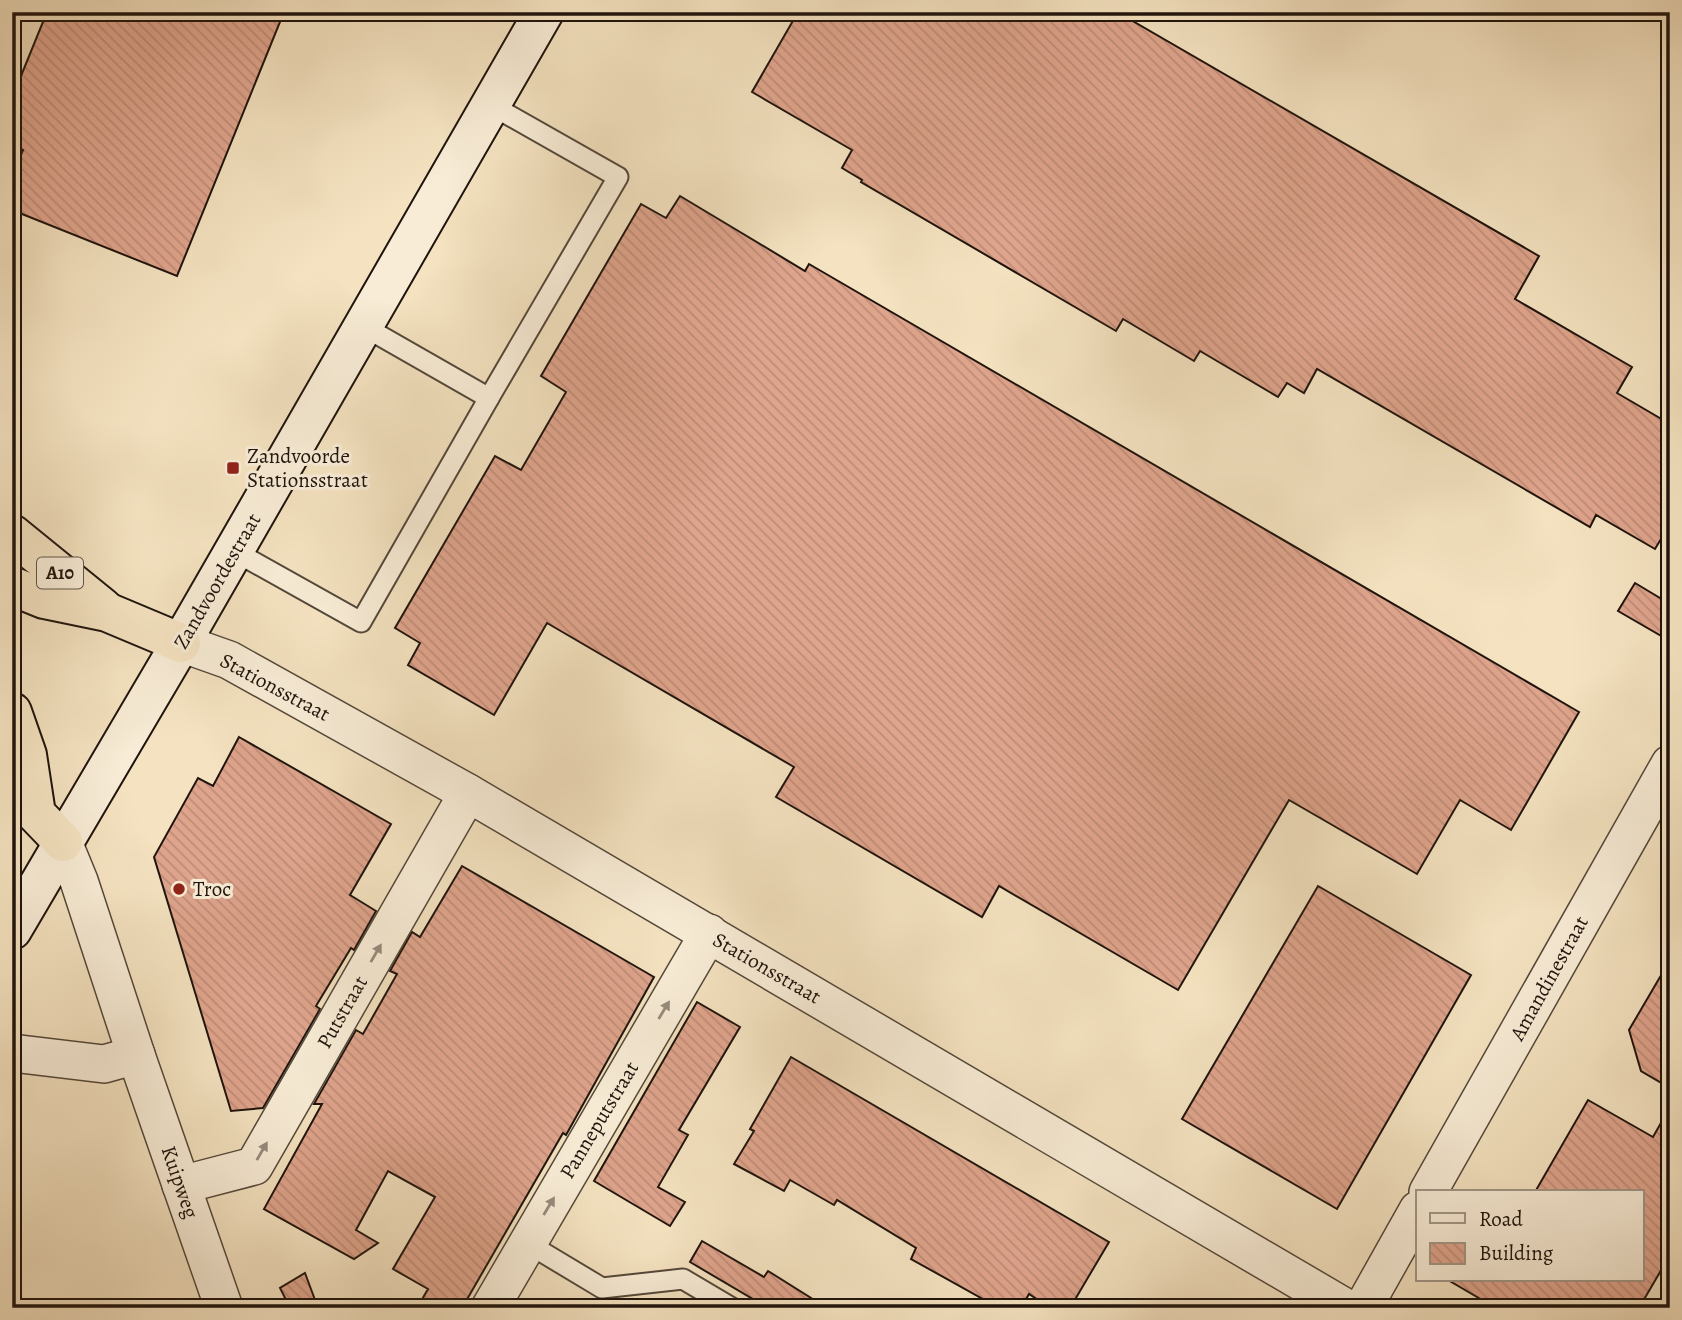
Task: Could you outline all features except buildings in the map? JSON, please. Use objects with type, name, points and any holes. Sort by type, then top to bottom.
[{"type":"highway","name":"A10","points":[[12,534],[107,611]]},
{"type":"highway","name":"A10","points":[[12,586],[44,598],[107,611],[181,643]]},
{"type":"highway","points":[[12,712],[27,755],[36,814],[63,842]]},
{"type":"main road","name":"Zandvoordestraat","points":[[12,930],[181,643],[544,12]]},
{"type":"street","name":"Stationsstraat","points":[[181,643],[229,660],[468,793],[1346,1308]]},
{"type":"street","name":"Amandinestraat","points":[[1429,1190],[1670,764]]},
{"type":"street","name":"Putstraat","points":[[181,1185],[254,1166],[468,793]]},
{"type":"street","name":"Kuipweg","points":[[63,842],[79,881],[224,1308]]},
{"type":"street","name":"Panneputstraat","points":[[490,1308],[709,933]]},
{"type":"street","points":[[12,1053],[104,1064],[136,1055]]},
{"type":"street","points":[[1363,1308],[1416,1214]]},
{"type":"lane","points":[[234,551],[361,622],[618,177],[491,105]]},
{"type":"lane","points":[[363,326],[489,397]]},
{"type":"lane","points":[[527,1242],[602,1288],[683,1279],[732,1308]]},
{"type":"place","name":"Zandvoorde Stationsstraat","points":[[233,468]]},
{"type":"place","name":"Troc","points":[[179,889]]}]
